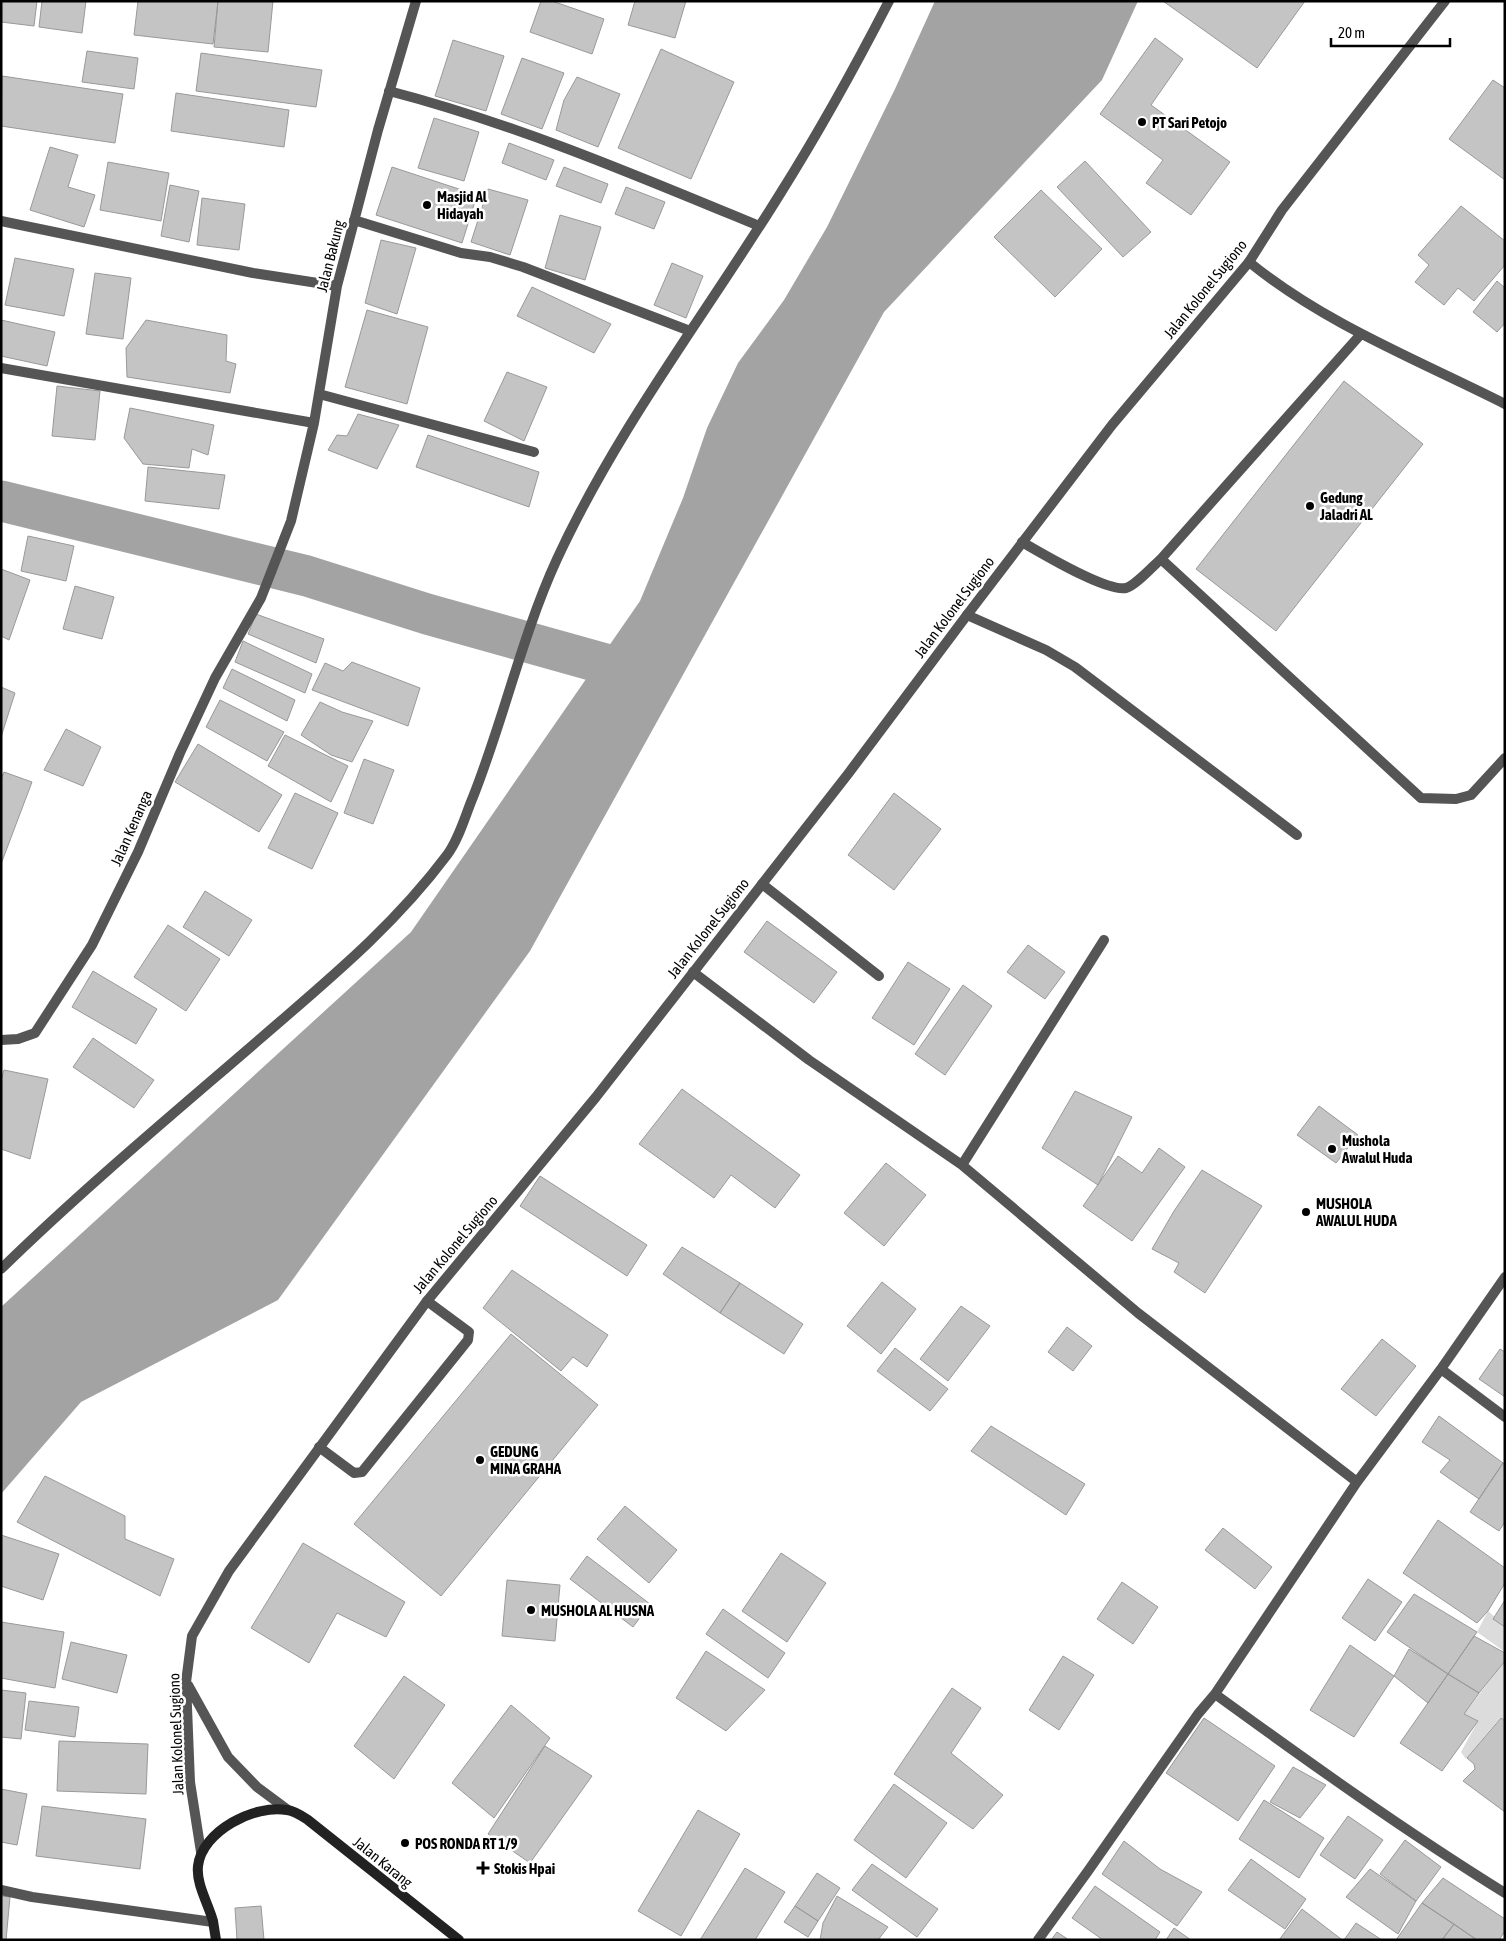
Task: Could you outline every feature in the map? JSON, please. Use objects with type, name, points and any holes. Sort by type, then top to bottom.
[{"type":"main road","points":[[200,1852],[222,1830],[247,1814],[267,1810],[288,1810]]},
{"type":"main road","name":"Jalan Karang","points":[[288,1810],[308,1820],[459,1940]]},
{"type":"main road","name":"Jalan Kolonel Sugiono","points":[[200,1852],[198,1868],[201,1887],[213,1922],[216,1940]]},
{"type":"street","name":"Jalan Bakung","points":[[291,521],[314,423],[337,286],[389,92],[416,1]]},
{"type":"street","points":[[1,1270],[45,1226],[123,1156],[346,965],[401,912],[451,850],[485,766],[521,652],[556,561],[596,482],[810,143],[869,41],[889,1]]},
{"type":"street","name":"Jalan Kolonel Sugiono","points":[[200,1852],[190,1782],[186,1682],[192,1636],[229,1571],[427,1301],[596,1097],[848,774],[1112,425],[1249,262],[1282,210],[1445,1]]},
{"type":"street","points":[[389,92],[424,101],[520,132],[759,226]]},
{"type":"street","points":[[354,220],[461,253],[490,257],[523,267],[690,331]]},
{"type":"street","points":[[1,222],[253,272],[337,286]]},
{"type":"street","points":[[1249,262],[1273,282],[1361,334],[1505,404]]},
{"type":"street","points":[[1022,542],[1113,589],[1128,588],[1161,558],[1361,334]]},
{"type":"street","points":[[1,368],[314,423]]},
{"type":"street","points":[[319,394],[534,452]]},
{"type":"street","name":"Jalan Kenanga","points":[[1,1040],[18,1039],[35,1033],[92,945],[138,852],[180,753],[215,678],[261,598],[291,521]]},
{"type":"street","points":[[1161,558],[1421,798],[1438,800],[1456,799],[1471,795],[1505,758]]},
{"type":"street","points":[[967,615],[1039,646],[1075,667],[1297,835]]},
{"type":"street","points":[[762,884],[879,976]]},
{"type":"street","points":[[962,1165],[1104,940]]},
{"type":"street","points":[[693,972],[809,1060],[962,1165],[1138,1313],[1357,1482]]},
{"type":"street","points":[[1038,1940],[1198,1714],[1215,1694],[1357,1482],[1441,1369],[1505,1277]]},
{"type":"street","points":[[319,1447],[354,1473],[362,1472],[468,1340],[469,1332],[427,1301]]},
{"type":"street","points":[[1441,1369],[1505,1417]]},
{"type":"street","points":[[186,1682],[228,1757],[257,1787],[288,1810]]},
{"type":"street","points":[[1215,1694],[1347,1789],[1444,1855],[1505,1893]]},
{"type":"street","points":[[1,1890],[32,1897],[213,1922]]},
{"type":"shaded area","points":[[935,1],[1138,1],[1102,80],[884,312],[530,951],[278,1300],[81,1402],[1,1494],[1,1307],[411,932],[640,601],[683,498],[707,428],[738,363],[784,300],[827,227],[895,89]]},
{"type":"shaded area","points":[[1488,1611],[1505,1626],[1505,1652],[1477,1632]]},
{"type":"shaded area","points":[[1505,1661],[1505,1721],[1500,1718],[1466,1759],[1461,1752],[1478,1721],[1464,1714]]},
{"type":"building","points":[[1,1],[37,1],[34,26],[1,22]]},
{"type":"building","points":[[42,1],[86,1],[82,33],[39,27]]},
{"type":"building","points":[[138,1],[218,1],[213,44],[134,35]]},
{"type":"building","points":[[218,1],[273,1],[268,52],[214,47]]},
{"type":"building","points":[[541,1],[552,1],[604,19],[592,54],[530,32]]},
{"type":"building","points":[[635,1],[686,1],[675,38],[628,25]]},
{"type":"building","points":[[1163,1],[1305,1],[1257,68]]},
{"type":"building","name":"PT Sari Petojo","points":[[1155,38],[1183,59],[1151,105],[1230,162],[1191,215],[1146,183],[1163,160],[1100,114]]},
{"type":"building","points":[[453,40],[504,56],[486,111],[435,96]]},
{"type":"building","points":[[661,49],[734,82],[691,179],[618,148]]},
{"type":"building","points":[[87,51],[138,58],[134,89],[82,82]]},
{"type":"building","points":[[201,53],[322,70],[316,107],[196,91]]},
{"type":"building","points":[[522,58],[564,73],[542,129],[501,114]]},
{"type":"building","points":[[2,76],[123,94],[115,143],[1,126]]},
{"type":"building","points":[[577,77],[620,94],[598,147],[556,130],[564,100]]},
{"type":"building","points":[[1493,80],[1505,88],[1505,180],[1449,139]]},
{"type":"building","points":[[176,93],[289,110],[284,147],[171,131]]},
{"type":"building","points":[[434,118],[479,132],[464,181],[418,168]]},
{"type":"building","points":[[509,143],[554,160],[546,180],[502,163]]},
{"type":"building","points":[[50,147],[78,155],[68,187],[95,195],[84,227],[30,210]]},
{"type":"building","points":[[1085,161],[1151,232],[1123,257],[1057,187]]},
{"type":"building","points":[[108,162],[169,173],[161,221],[100,210]]},
{"type":"building","name":"Masjid Al Hidayah","points":[[392,167],[477,195],[462,243],[376,215]]},
{"type":"building","points":[[564,167],[608,184],[601,203],[556,186]]},
{"type":"building","points":[[170,185],[199,191],[189,242],[161,236]]},
{"type":"building","points":[[626,187],[665,202],[654,229],[615,214]]},
{"type":"building","points":[[488,189],[528,200],[510,255],[471,242]]},
{"type":"building","points":[[1041,190],[1102,249],[1055,297],[994,237]]},
{"type":"building","points":[[202,198],[245,204],[239,250],[197,245]]},
{"type":"building","points":[[1461,206],[1505,241],[1505,265],[1474,301],[1458,288],[1444,305],[1415,282],[1429,265],[1418,255]]},
{"type":"building","points":[[560,215],[601,227],[585,280],[545,268]]},
{"type":"building","points":[[381,240],[416,248],[397,314],[365,303]]},
{"type":"building","points":[[15,258],[74,269],[64,316],[5,305]]},
{"type":"building","points":[[672,263],[703,276],[686,318],[654,305]]},
{"type":"building","points":[[95,273],[131,278],[123,339],[86,334]]},
{"type":"building","points":[[1497,281],[1505,288],[1505,323],[1497,332],[1473,312]]},
{"type":"building","points":[[532,287],[611,324],[594,353],[517,316]]},
{"type":"building","points":[[367,310],[428,327],[407,404],[345,387]]},
{"type":"building","points":[[1,320],[55,332],[47,366],[1,356]]},
{"type":"building","points":[[146,320],[227,335],[226,361],[236,364],[230,393],[127,377],[126,348]]},
{"type":"building","points":[[507,372],[547,387],[524,441],[484,421]]},
{"type":"building","name":"Gedung Jaladri AL","points":[[1344,381],[1423,444],[1276,631],[1196,569]]},
{"type":"building","points":[[57,386],[100,391],[95,440],[52,436]]},
{"type":"building","points":[[130,408],[214,425],[208,455],[192,449],[189,468],[143,464],[124,438]]},
{"type":"building","points":[[358,414],[399,425],[377,469],[328,450],[337,435],[347,436]]},
{"type":"building","points":[[428,435],[539,472],[529,507],[416,467]]},
{"type":"building","points":[[148,467],[225,475],[219,509],[145,501]]},
{"type":"building","points":[[28,536],[74,546],[66,581],[21,571]]},
{"type":"building","points":[[1,569],[30,580],[9,640],[1,636]]},
{"type":"building","points":[[75,586],[114,597],[102,639],[63,629]]},
{"type":"building","points":[[256,614],[324,639],[316,663],[248,634]]},
{"type":"building","points":[[243,641],[312,674],[305,693],[235,662]]},
{"type":"building","points":[[352,662],[420,688],[408,726],[312,690],[325,663],[343,671]]},
{"type":"building","points":[[232,669],[295,700],[287,721],[223,688]]},
{"type":"building","points":[[1,687],[15,693],[1,737]]},
{"type":"building","points":[[220,700],[284,732],[267,761],[206,727]]},
{"type":"building","points":[[320,702],[342,712],[373,721],[352,762],[331,755],[301,735]]},
{"type":"building","points":[[66,729],[101,747],[83,786],[44,770]]},
{"type":"building","points":[[285,735],[348,766],[331,802],[268,766]]},
{"type":"building","points":[[198,744],[282,795],[259,832],[175,782]]},
{"type":"building","points":[[364,759],[394,770],[373,824],[344,813]]},
{"type":"building","points":[[4,772],[32,782],[1,864],[1,779]]},
{"type":"building","points":[[295,793],[338,813],[312,869],[268,848]]},
{"type":"building","points":[[894,793],[941,829],[894,890],[848,855]]},
{"type":"building","points":[[205,891],[252,920],[229,956],[183,927]]},
{"type":"building","points":[[767,921],[837,972],[814,1003],[744,952]]},
{"type":"building","points":[[168,925],[220,959],[186,1011],[134,977]]},
{"type":"building","points":[[1028,945],[1065,972],[1045,999],[1007,972]]},
{"type":"building","points":[[908,962],[950,989],[914,1045],[872,1018]]},
{"type":"building","points":[[93,971],[157,1009],[136,1044],[72,1007]]},
{"type":"building","points":[[963,985],[992,1006],[945,1075],[915,1054]]},
{"type":"building","points":[[93,1038],[154,1080],[134,1108],[73,1067]]},
{"type":"building","points":[[4,1070],[48,1079],[30,1159],[1,1149],[1,1080]]},
{"type":"building","points":[[682,1089],[800,1175],[775,1208],[731,1175],[714,1198],[639,1144]]},
{"type":"building","points":[[1075,1091],[1132,1117],[1098,1185],[1042,1148]]},
{"type":"building","name":"Mushola Awalul Huda","points":[[1319,1106],[1358,1135],[1336,1163],[1297,1135]]},
{"type":"building","points":[[1159,1148],[1185,1167],[1132,1241],[1083,1206],[1118,1156],[1142,1173]]},
{"type":"building","points":[[886,1163],[926,1195],[884,1246],[844,1213]]},
{"type":"building","points":[[1202,1170],[1262,1206],[1205,1293],[1174,1272],[1179,1263],[1152,1249],[1174,1211]]},
{"type":"building","points":[[540,1176],[647,1245],[627,1276],[520,1206]]},
{"type":"building","points":[[682,1247],[740,1283],[720,1313],[663,1274]]},
{"type":"building","points":[[512,1270],[608,1335],[587,1367],[573,1357],[561,1371],[483,1308]]},
{"type":"building","points":[[882,1282],[916,1309],[881,1354],[847,1326]]},
{"type":"building","points":[[740,1283],[803,1324],[784,1354],[720,1313]]},
{"type":"building","points":[[961,1306],[990,1326],[948,1381],[920,1359]]},
{"type":"building","points":[[1067,1327],[1092,1346],[1073,1371],[1048,1352]]},
{"type":"building","name":"GEDUNG MINA GRAHA","points":[[511,1334],[598,1405],[441,1596],[354,1524]]},
{"type":"building","points":[[1382,1339],[1416,1366],[1376,1416],[1341,1389]]},
{"type":"building","points":[[895,1348],[948,1389],[930,1411],[877,1371]]},
{"type":"building","points":[[1500,1349],[1505,1352],[1505,1397],[1479,1379]]},
{"type":"building","points":[[1439,1416],[1503,1463],[1479,1499],[1440,1472],[1450,1460],[1422,1442]]},
{"type":"building","points":[[991,1426],[1085,1484],[1066,1515],[971,1451]]},
{"type":"building","points":[[1503,1463],[1505,1464],[1505,1522],[1499,1531],[1470,1512]]},
{"type":"building","points":[[45,1476],[125,1516],[125,1539],[174,1559],[160,1596],[17,1522]]},
{"type":"building","points":[[625,1506],[677,1550],[649,1583],[597,1539]]},
{"type":"building","points":[[1438,1520],[1505,1568],[1505,1583],[1488,1611],[1477,1623],[1403,1573]]},
{"type":"building","points":[[1223,1528],[1272,1567],[1255,1589],[1205,1550]]},
{"type":"building","points":[[1,1535],[59,1554],[43,1600],[1,1586]]},
{"type":"building","points":[[303,1543],[405,1602],[386,1637],[337,1613],[309,1663],[251,1628]]},
{"type":"building","points":[[781,1553],[826,1583],[787,1642],[742,1611]]},
{"type":"building","points":[[587,1556],[650,1604],[633,1627],[570,1579]]},
{"type":"building","points":[[1368,1579],[1402,1602],[1375,1641],[1342,1618]]},
{"type":"building","points":[[507,1580],[560,1585],[555,1641],[502,1636]]},
{"type":"building","points":[[1122,1582],[1158,1607],[1133,1644],[1097,1619]]},
{"type":"building","points":[[1414,1594],[1477,1632],[1448,1674],[1387,1632]]},
{"type":"building","points":[[1505,1600],[1505,1627],[1493,1619]]},
{"type":"building","points":[[723,1609],[785,1653],[768,1678],[706,1634]]},
{"type":"building","points":[[1,1622],[64,1632],[55,1688],[1,1678]]},
{"type":"building","points":[[1474,1636],[1505,1653],[1505,1661],[1479,1693],[1448,1674]]},
{"type":"building","points":[[71,1642],[127,1655],[117,1693],[62,1679]]},
{"type":"building","points":[[1350,1645],[1394,1676],[1354,1737],[1310,1710]]},
{"type":"building","points":[[1409,1649],[1448,1674],[1428,1703],[1394,1676]]},
{"type":"building","points":[[706,1651],[765,1690],[726,1731],[676,1698]]},
{"type":"building","points":[[1063,1656],[1094,1675],[1059,1730],[1029,1710]]},
{"type":"building","points":[[1448,1674],[1479,1693],[1464,1714],[1478,1721],[1442,1771],[1400,1743]]},
{"type":"building","points":[[404,1676],[445,1705],[394,1779],[354,1746]]},
{"type":"building","points":[[952,1688],[981,1708],[951,1753],[1003,1795],[973,1829],[894,1774]]},
{"type":"building","points":[[1,1690],[26,1693],[21,1739],[1,1737]]},
{"type":"building","points":[[29,1701],[79,1707],[75,1737],[25,1730]]},
{"type":"building","points":[[511,1705],[550,1738],[494,1818],[452,1783]]},
{"type":"building","points":[[1204,1718],[1275,1766],[1238,1821],[1166,1773]]},
{"type":"building","points":[[1501,1718],[1505,1721],[1505,1812],[1463,1781],[1475,1769],[1474,1764],[1467,1758]]},
{"type":"building","points":[[59,1741],[148,1744],[146,1794],[57,1791]]},
{"type":"building","points":[[545,1746],[592,1776],[530,1863],[488,1834]]},
{"type":"building","points":[[1293,1767],[1326,1785],[1300,1818],[1270,1802]]},
{"type":"building","points":[[894,1784],[947,1823],[906,1878],[854,1840]]},
{"type":"building","points":[[1,1789],[27,1794],[17,1845],[1,1842]]},
{"type":"building","points":[[1264,1800],[1324,1838],[1299,1878],[1239,1839]]},
{"type":"building","points":[[42,1806],[146,1819],[140,1869],[36,1856]]},
{"type":"building","points":[[698,1810],[740,1834],[681,1936],[638,1911]]},
{"type":"building","points":[[1348,1816],[1383,1840],[1355,1879],[1320,1855]]},
{"type":"building","points":[[1405,1840],[1441,1867],[1416,1901],[1380,1874]]},
{"type":"building","points":[[1124,1841],[1160,1869],[1202,1892],[1177,1926],[1102,1874]]},
{"type":"building","points":[[1251,1859],[1306,1899],[1285,1929],[1228,1890]]},
{"type":"building","points":[[872,1864],[938,1909],[917,1937],[852,1890]]},
{"type":"building","points":[[745,1868],[785,1892],[755,1940],[700,1940]]},
{"type":"building","points":[[1370,1869],[1416,1901],[1398,1934],[1346,1897]]},
{"type":"building","points":[[817,1873],[840,1888],[818,1921],[795,1906]]},
{"type":"building","points":[[1443,1878],[1505,1919],[1505,1931],[1499,1940],[1477,1940],[1422,1903]]},
{"type":"building","points":[[1095,1886],[1160,1932],[1155,1940],[1103,1940],[1072,1918]]},
{"type":"building","points":[[1,1896],[10,1897],[6,1940],[1,1940]]},
{"type":"building","points":[[837,1896],[888,1927],[878,1940],[820,1940],[823,1923]]},
{"type":"building","points":[[1422,1903],[1454,1924],[1442,1940],[1396,1940]]},
{"type":"building","points":[[261,1906],[264,1940],[237,1940],[235,1908]]},
{"type":"building","points":[[795,1906],[818,1921],[808,1937],[784,1922]]},
{"type":"building","points":[[1302,1909],[1341,1939],[1279,1940]]},
{"type":"building","points":[[1356,1923],[1382,1940],[1344,1940]]},
{"type":"building","points":[[1454,1924],[1477,1940],[1442,1940]]},
{"type":"building","points":[[1174,1928],[1191,1940],[1166,1940]]},
{"type":"building","points":[[1057,1932],[1069,1940],[1051,1940]]},
{"type":"waterway","points":[[1,501],[307,576],[427,614],[634,672]]},
{"type":"place","name":"PT Sari Petojo","points":[[1142,122]]},
{"type":"place","name":"Masjid Al Hidayah","points":[[427,205]]},
{"type":"place","name":"Gedung Jaladri AL","points":[[1310,506]]},
{"type":"place","name":"Mushola Awalul Huda","points":[[1332,1149]]},
{"type":"place","name":"MUSHOLA AWALUL HUDA","points":[[1306,1212]]},
{"type":"place","name":"GEDUNG MINA GRAHA","points":[[480,1460]]},
{"type":"place","name":"MUSHOLA AL HUSNA","points":[[531,1610]]},
{"type":"place","name":"POS RONDA RT 1/9","points":[[405,1843]]},
{"type":"place","name":"Stokis Hpai","points":[[483,1868]]}]
